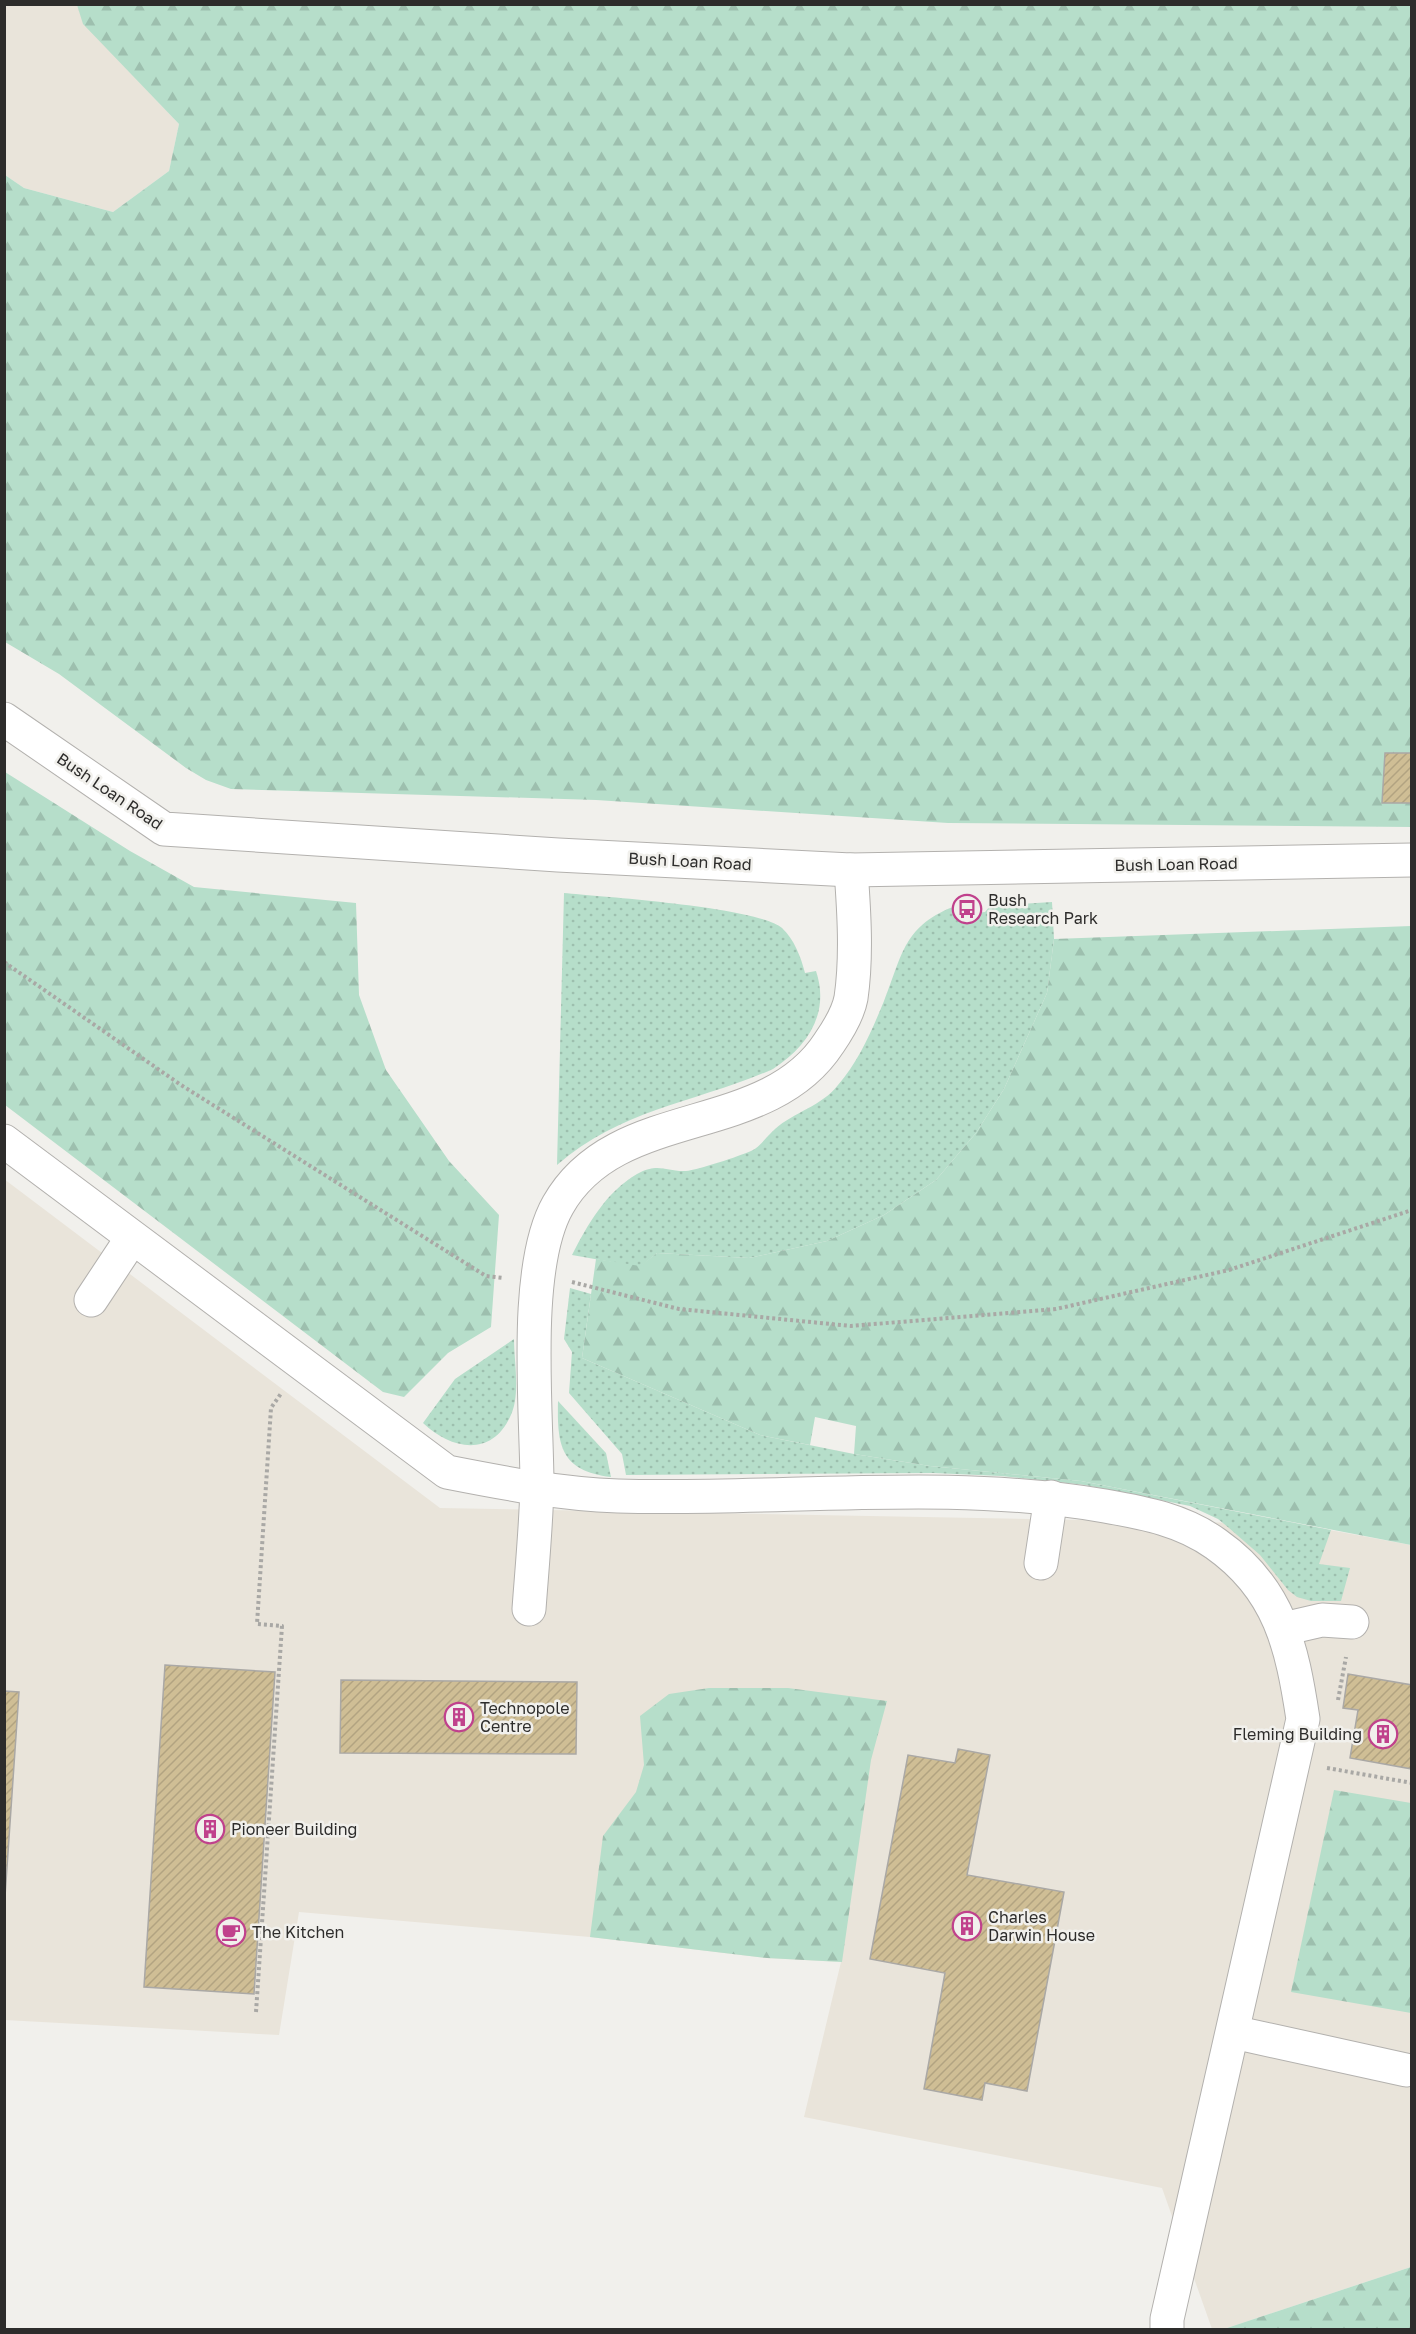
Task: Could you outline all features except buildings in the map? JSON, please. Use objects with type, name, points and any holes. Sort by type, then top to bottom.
[{"type":"street","name":"Bush Loan Road","points":[[4,719],[164,829],[558,855],[851,870],[1412,860]]},
{"type":"street","points":[[529,1609],[537,1489],[538,1279],[544,1236],[558,1204],[584,1173],[617,1148],[683,1123],[750,1105],[791,1083],[819,1058],[839,1028],[851,999],[851,870]]},
{"type":"street","points":[[4,1141],[447,1472],[537,1489],[617,1496],[897,1492],[1051,1497],[1143,1513],[1184,1525],[1217,1545],[1251,1574],[1275,1609],[1283,1629],[1294,1661],[1303,1719],[1167,2319],[1167,2330]]},
{"type":"street","points":[[91,1300],[132,1238]]},
{"type":"street","points":[[1041,1563],[1051,1497]]},
{"type":"street","points":[[1283,1629],[1322,1620],[1352,1622]]},
{"type":"street","points":[[1233,2032],[1406,2070]]},
{"type":"path","points":[[4,962],[181,1084],[486,1276],[569,1282],[680,1310],[851,1326],[1056,1309],[1229,1270],[1412,1210]]},
{"type":"path","points":[[256,2012],[282,1626],[257,1624],[271,1408],[274,1403]]},
{"type":"path","points":[[1326,1767],[1412,1783]]},
{"type":"shaded area","points":[[5,5],[77,5],[84,24],[179,124],[169,171],[113,212],[24,188],[5,175]]},
{"type":"shaded area","points":[[4,1179],[440,1508],[1297,1524],[1411,1545],[1411,2267],[1224,2329],[1212,2329],[1162,2188],[804,2117],[841,1962],[767,1958],[590,1937],[299,1912],[279,2035],[5,2020]]},
{"type":"green space","points":[[77,5],[1411,5],[1411,827],[948,823],[596,800],[231,789],[206,780],[186,768],[59,674],[5,642],[5,175],[24,188],[113,212],[169,171],[179,124],[83,24]]},
{"type":"green space","points":[[5,772],[130,851],[194,887],[356,903],[359,995],[386,1070],[449,1161],[499,1215],[491,1327],[448,1353],[404,1397],[383,1392],[5,1105]]},
{"type":"green space","points":[[564,893],[713,909],[743,914],[782,928],[790,937],[805,973],[816,971],[820,986],[820,1001],[813,1027],[796,1050],[773,1069],[634,1119],[582,1146],[557,1165]]},
{"type":"green space","points":[[1052,902],[1054,939],[1047,993],[1004,1089],[976,1133],[936,1180],[884,1215],[827,1241],[749,1258],[657,1253],[640,1267],[572,1255],[591,1220],[607,1199],[637,1174],[657,1168],[691,1170],[751,1151],[783,1123],[816,1104],[831,1092],[846,1076],[859,1056],[901,955],[915,932],[926,922],[958,905],[959,914],[985,912],[990,906]]},
{"type":"green space","points":[[1411,926],[1411,1545],[1081,1481],[930,1466],[854,1454],[856,1426],[815,1417],[810,1445],[760,1435],[582,1358],[596,1259],[640,1266],[657,1253],[749,1258],[827,1241],[884,1215],[936,1180],[976,1133],[1004,1089],[1047,993],[1054,939]]},
{"type":"green space","points":[[570,1288],[591,1294],[582,1358],[760,1435],[854,1454],[930,1466],[1081,1481],[1331,1530],[1319,1564],[1350,1568],[1341,1601],[1311,1601],[1297,1597],[1288,1590],[1260,1555],[1229,1528],[1218,1519],[1190,1506],[1085,1485],[1001,1476],[933,1473],[626,1475],[622,1454],[569,1393],[572,1352],[564,1339]]},
{"type":"green space","points":[[514,1339],[515,1399],[510,1417],[502,1430],[492,1439],[481,1444],[470,1445],[445,1439],[423,1423],[455,1379]]},
{"type":"green space","points":[[558,1401],[606,1453],[611,1477],[581,1469],[565,1453],[559,1431]]},
{"type":"green space","points":[[709,1688],[788,1688],[887,1701],[871,1760],[842,1962],[767,1958],[590,1937],[603,1836],[636,1792],[644,1765],[640,1716],[669,1694]]},
{"type":"green space","points":[[1334,1790],[1411,1803],[1411,2013],[1291,1992]]},
{"type":"green space","points":[[1411,2267],[1411,2329],[1224,2329]]},
{"type":"place","name":"Bush Research Park","points":[[967,909]]},
{"type":"place","name":"Technopole Centre","points":[[459,1717]]},
{"type":"place","name":"Fleming Building","points":[[1383,1734]]},
{"type":"place","name":"Pioneer Building","points":[[210,1829]]},
{"type":"place","name":"Charles Darwin House","points":[[967,1926]]},
{"type":"place","name":"The Kitchen","points":[[231,1932]]}]
